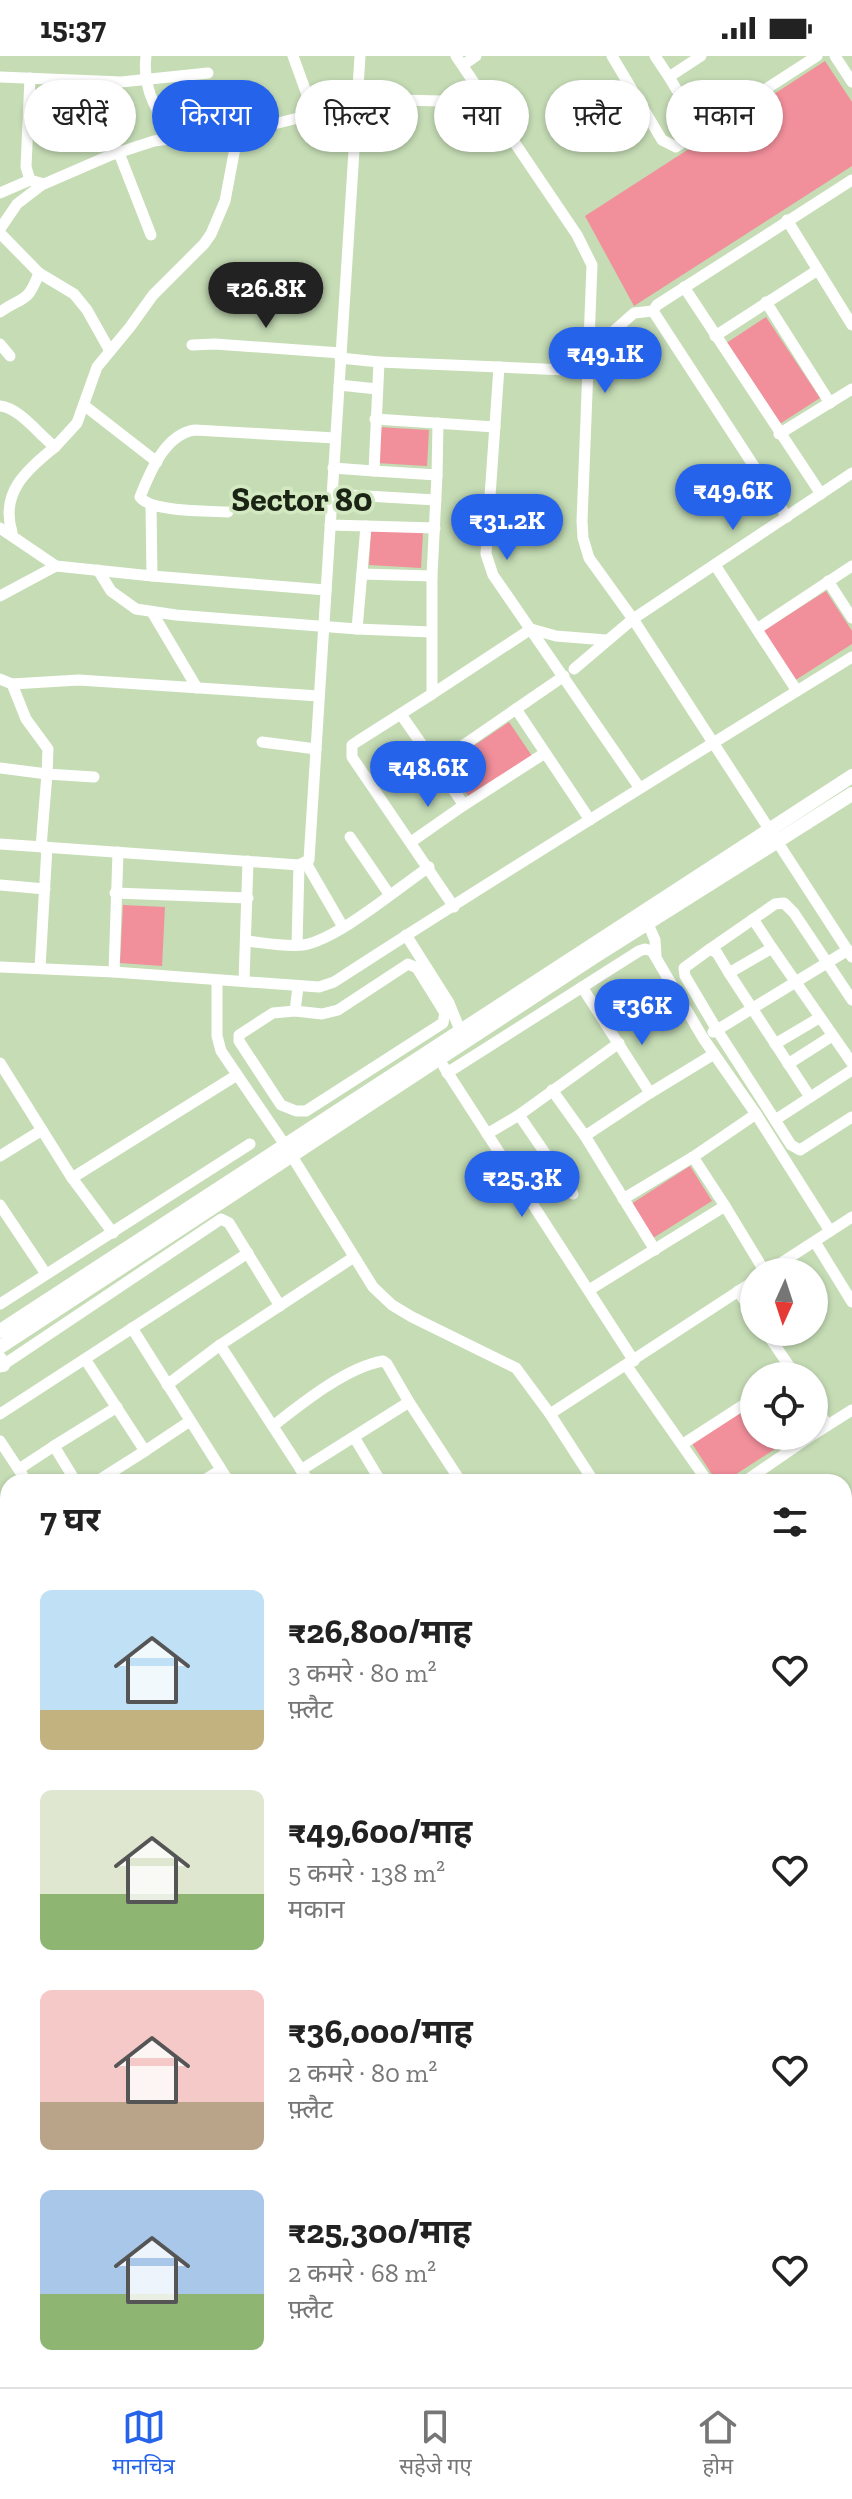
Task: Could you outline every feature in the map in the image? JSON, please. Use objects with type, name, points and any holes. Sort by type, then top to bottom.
[{"type":"main road","points":[[1,1328],[217,1190],[444,1066],[594,957],[648,924],[775,836],[852,776]]},
{"type":"main road","points":[[0,1347],[178,1238],[288,1151],[460,1030],[775,836],[852,794]]},
{"type":"street","points":[[146,56],[144,80],[152,97]]},
{"type":"street","points":[[293,56],[302,80]]},
{"type":"street","points":[[358,80],[360,56]]},
{"type":"street","points":[[472,80],[460,61],[476,56]]},
{"type":"street","points":[[612,56],[666,142]]},
{"type":"street","points":[[655,56],[671,80]]},
{"type":"street","points":[[669,77],[701,56]]},
{"type":"street","points":[[781,80],[817,56]]},
{"type":"street","points":[[835,56],[852,82]]},
{"type":"street","points":[[0,77],[93,82],[208,73]]},
{"type":"street","points":[[30,78],[26,167],[30,180],[44,184]]},
{"type":"street","points":[[110,351],[87,310],[74,294],[39,273],[0,231],[17,204],[44,184],[119,153],[152,144]]},
{"type":"street","points":[[234,152],[225,201],[211,234],[153,295],[91,377],[85,406],[77,423],[4,494],[1,505],[6,534],[56,566],[68,570],[326,590]]},
{"type":"street","points":[[0,844],[302,864],[309,860],[353,152]]},
{"type":"street","points":[[520,152],[586,250],[592,265],[583,538],[589,558],[633,619],[850,954],[828,963],[703,1038]]},
{"type":"street","points":[[119,153],[151,235]]},
{"type":"street","points":[[0,193],[30,180]]},
{"type":"street","points":[[653,311],[684,287],[852,180]]},
{"type":"street","points":[[787,220],[852,325]]},
{"type":"street","points":[[715,336],[816,271]]},
{"type":"street","points":[[0,312],[31,294],[39,273]]},
{"type":"street","points":[[684,287],[821,494]]},
{"type":"street","points":[[766,302],[830,403]]},
{"type":"street","points":[[590,352],[634,313],[653,311]]},
{"type":"street","points":[[653,311],[787,517]]},
{"type":"street","points":[[0,344],[10,356]]},
{"type":"street","points":[[192,345],[215,344],[379,362],[589,371]]},
{"type":"street","points":[[374,471],[379,362]]},
{"type":"street","points":[[499,367],[486,544],[488,564],[531,629],[569,672],[639,787]]},
{"type":"street","points":[[339,385],[377,389]]},
{"type":"street","points":[[779,434],[852,389]]},
{"type":"street","points":[[0,406],[18,415],[55,447]]},
{"type":"street","points":[[85,406],[157,462]]},
{"type":"street","points":[[375,419],[495,427]]},
{"type":"street","points":[[432,694],[432,576],[438,423]]},
{"type":"street","points":[[228,512],[143,502],[140,497],[157,462],[173,440],[186,431],[335,438]]},
{"type":"street","points":[[333,468],[437,475]]},
{"type":"street","points":[[436,764],[569,672],[633,619],[852,473]]},
{"type":"street","points":[[332,494],[436,500]]},
{"type":"street","points":[[151,505],[152,576]]},
{"type":"street","points":[[330,525],[435,528]]},
{"type":"street","points":[[357,629],[366,526]]},
{"type":"street","points":[[715,565],[797,691]]},
{"type":"street","points":[[0,596],[56,566]]},
{"type":"street","points":[[757,629],[852,566]]},
{"type":"street","points":[[98,570],[111,591],[122,600],[136,609],[152,612],[323,627],[431,632]]},
{"type":"street","points":[[362,574],[432,576]]},
{"type":"street","points":[[828,581],[852,618]]},
{"type":"street","points":[[152,612],[197,688]]},
{"type":"street","points":[[454,907],[352,757],[352,745],[402,716],[531,629],[556,636],[606,640]]},
{"type":"street","points":[[0,967],[114,972],[298,987],[319,987],[334,982],[639,787],[852,657]]},
{"type":"street","points":[[0,679],[12,684],[67,679],[319,696]]},
{"type":"street","points":[[12,684],[26,719],[48,749],[40,968]]},
{"type":"street","points":[[516,709],[590,820]]},
{"type":"street","points":[[402,716],[464,805]]},
{"type":"street","points":[[262,742],[316,749]]},
{"type":"street","points":[[411,842],[545,753]]},
{"type":"street","points":[[0,768],[94,777]]},
{"type":"street","points":[[350,837],[389,894]]},
{"type":"street","points":[[114,972],[118,852]]},
{"type":"street","points":[[244,981],[248,861]]},
{"type":"street","points":[[302,864],[343,927]]},
{"type":"street","points":[[297,945],[302,864]]},
{"type":"street","points":[[247,941],[297,945],[319,940],[343,927],[429,867]]},
{"type":"street","points":[[0,885],[45,889]]},
{"type":"street","points":[[115,893],[248,898]]},
{"type":"street","points":[[852,1000],[784,903],[775,904],[753,919],[688,964],[683,972],[791,1145],[800,1150],[852,1117]]},
{"type":"street","points":[[753,919],[852,1063]]},
{"type":"street","points":[[648,924],[655,940],[656,956]]},
{"type":"street","points":[[406,935],[449,1003],[460,1030]]},
{"type":"street","points":[[729,973],[772,948]]},
{"type":"street","points":[[703,1474],[630,1363],[589,1290],[444,1066],[645,949],[652,951],[703,1038],[756,1114],[830,1231]]},
{"type":"street","points":[[710,949],[717,953],[810,1097]]},
{"type":"street","points":[[408,964],[417,968],[445,1013],[443,1023],[306,1111],[296,1111],[278,1102],[239,1041],[241,1032],[262,1018],[282,1011],[295,1011],[322,1014],[338,1010],[408,964]]},
{"type":"street","points":[[217,981],[217,1036],[221,1051],[373,1287],[392,1305],[516,1368],[589,1474]]},
{"type":"street","points":[[295,1011],[298,987]]},
{"type":"street","points":[[582,987],[650,1093]]},
{"type":"street","points":[[775,1044],[819,1018]]},
{"type":"street","points":[[788,1064],[832,1036]]},
{"type":"street","points":[[487,1134],[519,1115],[619,1043]]},
{"type":"street","points":[[585,1136],[714,1054]]},
{"type":"street","points":[[1,1068],[72,1178],[113,1233]]},
{"type":"street","points":[[775,1120],[852,1070]]},
{"type":"street","points":[[72,1178],[237,1075]]},
{"type":"street","points":[[552,1090],[585,1136],[655,1250]]},
{"type":"street","points":[[623,1199],[756,1114]]},
{"type":"street","points":[[519,1115],[573,1194]]},
{"type":"street","points":[[0,1156],[42,1130]]},
{"type":"street","points":[[0,1304],[250,1144]]},
{"type":"street","points":[[693,1157],[757,1258]]},
{"type":"street","points":[[205,1172],[217,1190]]},
{"type":"street","points":[[589,1290],[725,1206]]},
{"type":"street","points":[[2,1213],[46,1274]]},
{"type":"street","points":[[789,1258],[852,1217]]},
{"type":"street","points":[[1,1363],[178,1238],[221,1219],[229,1223],[280,1306]]},
{"type":"street","points":[[815,1242],[852,1302]]},
{"type":"street","points":[[0,1414],[248,1253]]},
{"type":"street","points":[[167,1385],[220,1345],[354,1257]]},
{"type":"street","points":[[550,1414],[738,1291],[740,1294]]},
{"type":"street","points":[[132,1328],[224,1474]]},
{"type":"street","points":[[220,1345],[304,1474]]},
{"type":"street","points":[[85,1359],[145,1451]]},
{"type":"street","points":[[273,1426],[332,1384],[383,1361],[452,1474]]},
{"type":"street","points":[[301,1470],[409,1402]]},
{"type":"street","points":[[19,1469],[117,1407]]},
{"type":"street","points":[[683,1444],[740,1407]]},
{"type":"street","points":[[828,1424],[852,1410]]},
{"type":"street","points":[[109,1474],[190,1421]]},
{"type":"street","points":[[354,1437],[376,1474]]},
{"type":"street","points":[[0,1441],[22,1474]]},
{"type":"street","points":[[54,1446],[71,1474]]},
{"type":"street","points":[[756,1474],[790,1450]]},
{"type":"street","points":[[214,1474],[221,1470]]},
{"type":"shaded area","points":[[825,61],[852,102],[852,166],[634,306],[585,216],[684,152],[783,152],[783,88]]},
{"type":"shaded area","points":[[766,317],[820,398],[778,425],[725,344]]},
{"type":"shaded area","points":[[378,427],[429,430],[427,466],[376,463]]},
{"type":"shaded area","points":[[371,529],[423,532],[421,568],[369,565]]},
{"type":"shaded area","points":[[826,591],[852,631],[852,644],[794,681],[763,631]]},
{"type":"shaded area","points":[[509,722],[532,756],[469,797],[447,764]]},
{"type":"shaded area","points":[[123,905],[165,907],[162,966],[120,963]]},
{"type":"shaded area","points":[[690,1166],[712,1201],[653,1238],[631,1204]]},
{"type":"shaded area","points":[[740,1411],[740,1450],[773,1450],[736,1474],[712,1474],[691,1442]]},
{"type":"district","name":"Sector 80","points":[[302,499]]}]
